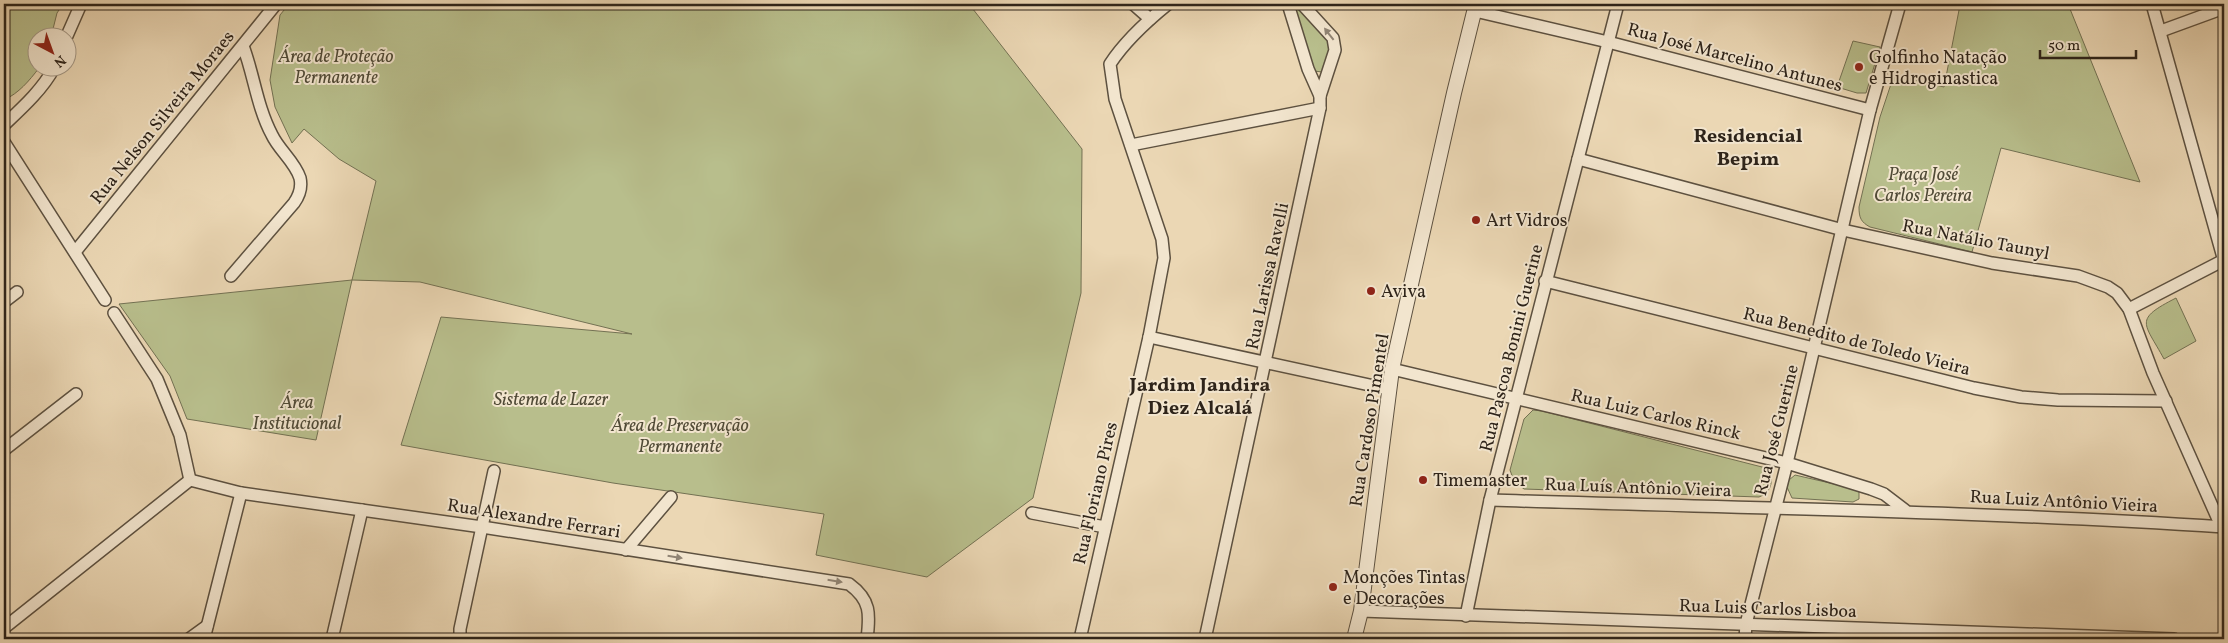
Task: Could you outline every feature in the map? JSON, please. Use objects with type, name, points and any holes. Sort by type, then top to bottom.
[{"type":"street","points":[[70,28],[81,4]]},
{"type":"street","name":"Rua Nelson Silveira Moraes","points":[[75,252],[276,4]]},
{"type":"street","points":[[1133,4],[1150,20],[1168,4]]},
{"type":"street","name":"Rua Larissa Ravelli","points":[[1288,4],[1308,69],[1320,96]]},
{"type":"street","name":"Rua Larissa Ravelli","points":[[1205,639],[1320,108],[1320,96],[1335,50],[1335,44],[1302,4]]},
{"type":"street","name":"Rua Pascoa Bonini Guerine","points":[[1466,616],[1490,500],[1618,4]]},
{"type":"street","name":"Rua José Guerine","points":[[1746,639],[1746,624],[1815,348],[1870,110],[1900,4]]},
{"type":"street","points":[[2128,309],[2224,260],[2152,4]]},
{"type":"street","name":"Rua José Marcelino Antunes","points":[[1475,7],[1870,110]]},
{"type":"street","name":"Rua Cardoso Pimentel","points":[[1354,639],[1361,611],[1388,388],[1475,7]]},
{"type":"street","points":[[2160,31],[2224,8]]},
{"type":"street","name":"Rua Floriano Pires","points":[[1080,639],[1104,527],[1149,337],[1164,249],[1115,99],[1110,64],[1116,54],[1150,20]]},
{"type":"street","points":[[231,276],[300,194],[300,179],[297,170],[272,136],[257,100],[249,62],[243,46]]},
{"type":"street","points":[[4,125],[28,103],[48,78]]},
{"type":"street","points":[[1131,145],[1320,108]]},
{"type":"street","points":[[4,142],[105,300]]},
{"type":"street","name":"Rua Natálio Taunyl","points":[[1578,159],[1842,230],[1992,263],[2078,276],[2108,287],[2117,293],[2128,309],[2166,401],[2222,526]]},
{"type":"street","name":"Rua Benedito de Toledo Vieira","points":[[1545,281],[1974,388],[2021,397],[2058,400],[2166,401]]},
{"type":"street","points":[[4,302],[17,292]]},
{"type":"street","points":[[4,628],[190,480],[180,436],[156,379],[114,312]]},
{"type":"street","points":[[1149,337],[1388,388]]},
{"type":"street","name":"Rua Luiz Carlos Rinck","points":[[1392,369],[1787,463],[1884,494],[1905,510]]},
{"type":"street","points":[[4,450],[76,394]]},
{"type":"street","points":[[460,639],[460,629],[494,471]]},
{"type":"street","name":"Rua Alexandre Ferrari","points":[[190,480],[242,493],[482,527],[849,584],[859,591],[866,601],[869,623],[867,639]]},
{"type":"street","points":[[204,639],[242,493]]},
{"type":"street","points":[[626,550],[671,497]]},
{"type":"street","name":"Rua Luís Antônio Vieira","points":[[1490,500],[1774,509],[1905,510]]},
{"type":"street","points":[[332,639],[362,510]]},
{"type":"street","name":"Rua Luiz Antônio Vieira","points":[[1905,510],[2222,526]]},
{"type":"street","points":[[1032,513],[1104,527]]},
{"type":"street","name":"Rua Luis Carlos Lisboa","points":[[1361,611],[2174,639]]},
{"type":"street","points":[[189,639],[207,626]]},
{"type":"green space","points":[[4,4],[63,4],[57,13],[53,28],[28,28],[28,78],[30,78],[19,90],[4,100]]},
{"type":"green space","points":[[289,4],[969,4],[1082,149],[1081,293],[1033,498],[927,577],[816,555],[824,514],[613,483],[401,445],[441,317],[632,334],[420,282],[352,280],[376,181],[339,159],[304,129],[292,143],[275,107],[270,80],[280,15]]},
{"type":"green space","name":"Praça José Carlos Pereira","points":[[1954,4],[2068,4],[2140,182],[2001,148],[1972,252],[1870,227],[1864,223],[1860,217],[1859,207],[1880,117],[1894,75],[1944,87],[1960,5]]},
{"type":"green space","points":[[1299,8],[1332,44],[1322,72],[1314,71],[1295,10]]},
{"type":"green space","name":"Golfinho Natação e Hidroginastica","points":[[1853,41],[1880,47],[1866,93],[1857,93],[1837,87]]},
{"type":"green space","name":"Área Institucional","points":[[352,280],[316,440],[187,419],[170,376],[119,304]]},
{"type":"green space","points":[[2176,298],[2196,341],[2164,359],[2151,337],[2146,323],[2148,317],[2153,312]]},
{"type":"green space","points":[[1533,410],[1766,468],[1771,476],[1771,485],[1767,492],[1759,497],[1524,489],[1514,481],[1510,470],[1524,419]]},
{"type":"green space","points":[[1795,475],[1856,489],[1859,492],[1859,499],[1853,502],[1792,498],[1787,487],[1789,480]]},
{"type":"place","name":"Golfinho Natação e Hidroginastica","points":[[1859,67]]},
{"type":"place","name":"Art Vidros","points":[[1476,220]]},
{"type":"place","name":"Aviva","points":[[1371,291]]},
{"type":"place","name":"Timemaster","points":[[1423,480]]},
{"type":"place","name":"Monções Tintas e Decorações","points":[[1333,587]]},
{"type":"district","name":"Residencial Bepim","points":[[1748,146]]},
{"type":"district","name":"Jardim Jandira Diez Alcalá","points":[[1200,396]]},
{"type":"park label","name":"Área de Proteção Permanente","points":[[336,66]]},
{"type":"park label","name":"Sistema de Lazer","points":[[551,399]]},
{"type":"park label","name":"Área de Preservação Permanente","points":[[680,435]]}]
